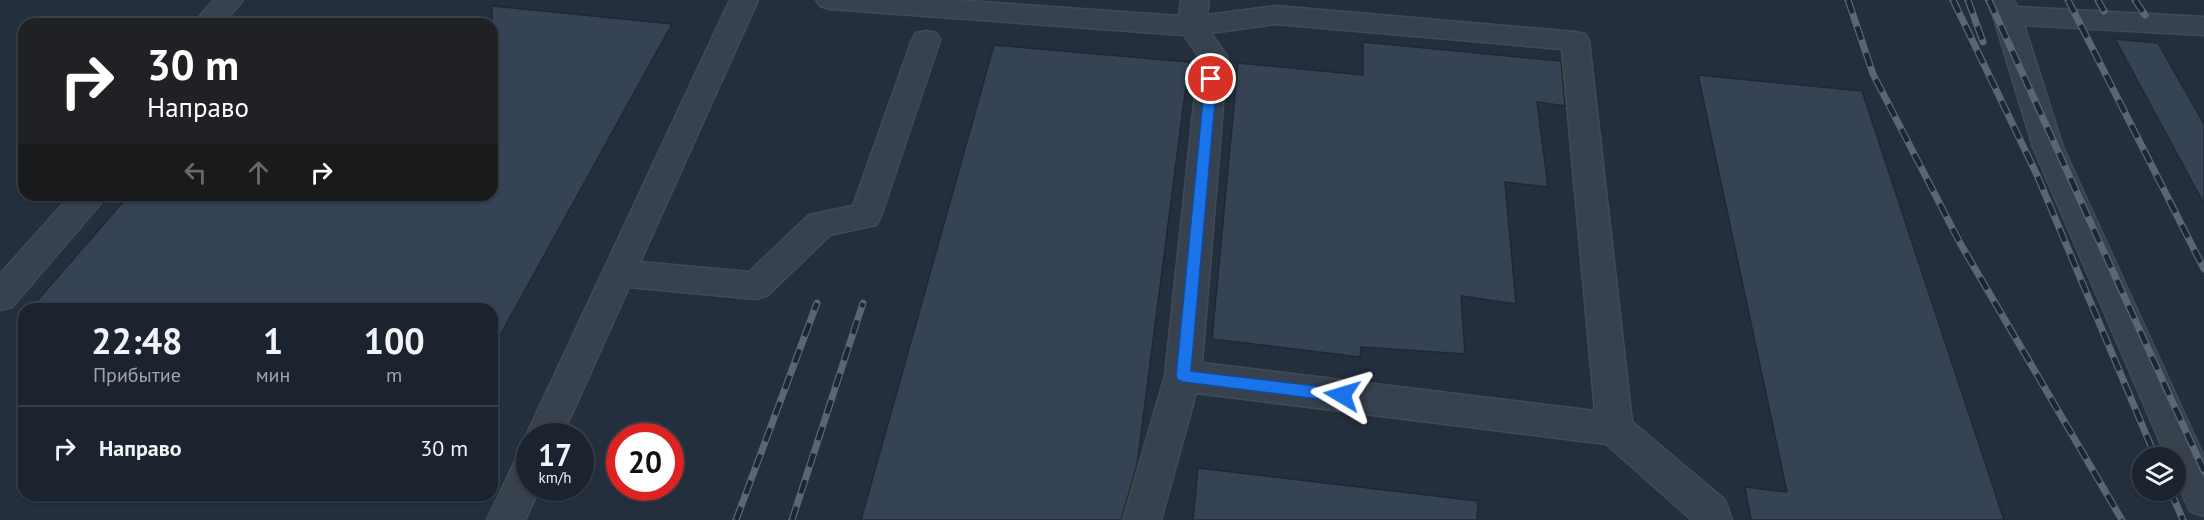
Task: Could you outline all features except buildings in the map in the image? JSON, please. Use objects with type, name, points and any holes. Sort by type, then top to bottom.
[{"type":"lane","points":[[212,18],[229,0]]},
{"type":"lane","points":[[550,423],[744,0]]},
{"type":"lane","points":[[830,0],[1276,15],[1575,41],[1615,429]]},
{"type":"lane","points":[[2204,26],[2004,7],[2048,147],[2204,499]]},
{"type":"lane","points":[[1142,520],[1183,376],[1213,56],[1193,13]]},
{"type":"lane","points":[[619,273],[756,286],[820,224],[865,216],[926,40]]},
{"type":"lane","points":[[0,297],[85,201]]},
{"type":"lane","points":[[1183,376],[1615,429],[1711,512],[1713,520]]},
{"type":"lane","points":[[506,520],[516,498]]},
{"type":"railway","points":[[1848,0],[1873,74],[1960,243],[2122,520]]},
{"type":"railway","points":[[1953,0],[2037,175],[2151,447]]},
{"type":"railway","points":[[1968,0],[1983,42]]},
{"type":"railway","points":[[1989,0],[2204,471]]},
{"type":"railway","points":[[2068,0],[2204,269]]},
{"type":"railway","points":[[2098,0],[2104,11]]},
{"type":"railway","points":[[2135,0],[2145,15]]},
{"type":"railway","points":[[736,520],[817,303]]},
{"type":"railway","points":[[792,520],[863,303]]},
{"type":"railway","points":[[2175,501],[2183,520]]},
{"type":"route","points":[[1211,79],[1183,376],[1342,395]]}]
